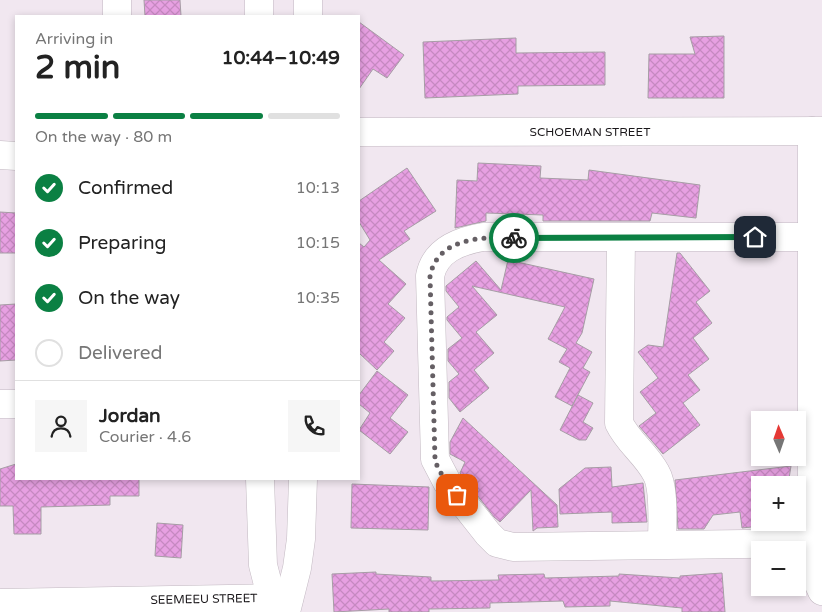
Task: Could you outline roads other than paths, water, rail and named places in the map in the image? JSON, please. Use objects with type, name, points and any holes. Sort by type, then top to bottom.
[{"type":"street","points":[[117,0],[117,15]]},
{"type":"street","points":[[259,0],[259,15]]},
{"type":"street","points":[[308,0],[308,15]]},
{"type":"street","points":[[817,131],[817,542],[815,576],[822,591]]},
{"type":"street","name":"SCHOEMAN STREET","points":[[360,132],[817,131]]},
{"type":"street","points":[[0,155],[15,156]]},
{"type":"street","points":[[817,236],[483,237],[467,240],[452,246],[437,260],[430,276],[435,459],[447,482],[497,543],[512,546],[817,542]]},
{"type":"street","points":[[621,238],[619,422],[624,434],[651,466],[660,482],[662,543]]},
{"type":"street","points":[[0,404],[15,404]]},
{"type":"street","points":[[260,480],[263,565],[280,605]]},
{"type":"street","points":[[280,605],[297,568],[300,548],[303,480]]},
{"type":"street","name":"SEEMEEU STREET","points":[[0,604],[280,605]]}]
